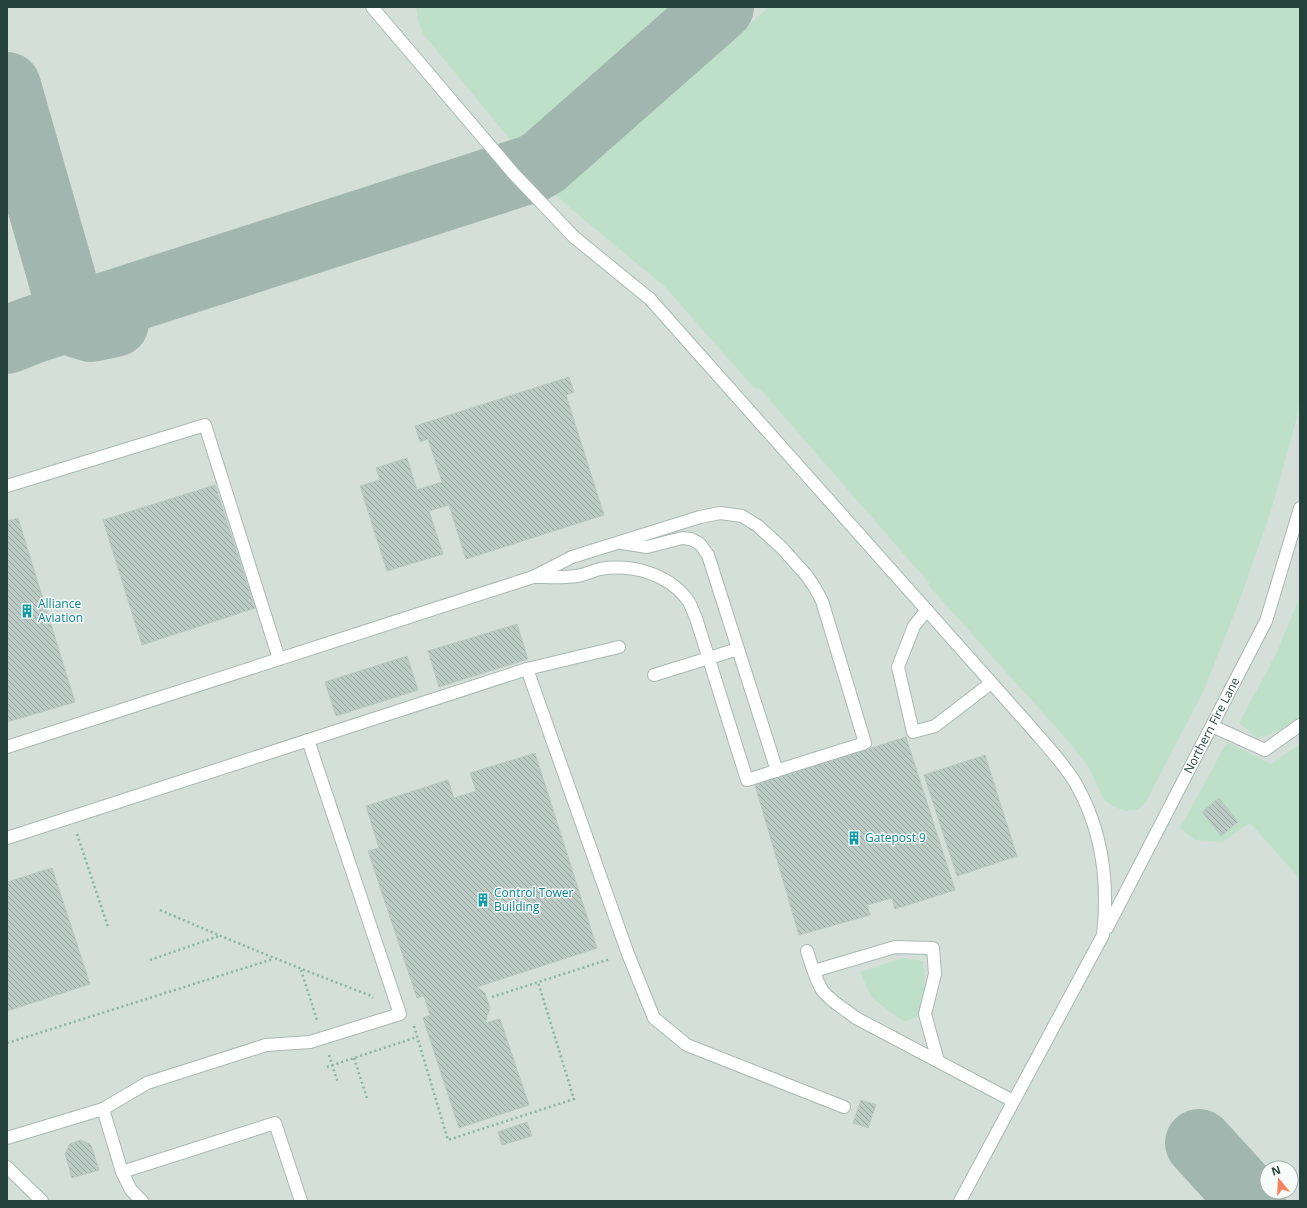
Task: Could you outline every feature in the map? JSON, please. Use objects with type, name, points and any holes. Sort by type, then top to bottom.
[{"type":"lane","points":[[372,7],[514,174],[574,237],[650,299],[991,682],[1061,763],[1076,784],[1094,827],[1100,848],[1105,883],[1106,912],[1103,935]]},
{"type":"lane","points":[[7,486],[205,425],[279,659]]},
{"type":"lane","name":"Northern Fire Lane","points":[[960,1201],[1103,935],[1266,621],[1300,508]]},
{"type":"lane","points":[[7,747],[533,577],[572,556],[700,517],[720,513],[742,516],[758,526],[782,548],[815,588],[822,601],[866,743],[747,780],[696,618],[687,599],[675,587],[661,578],[644,571],[623,567],[600,569],[577,576],[533,577]]},
{"type":"lane","points":[[617,543],[647,547],[682,538],[691,539],[700,544],[708,555],[777,771]]},
{"type":"lane","points":[[927,610],[914,626],[898,668],[914,732],[934,726],[991,682]]},
{"type":"lane","points":[[7,838],[527,669],[619,647]]},
{"type":"lane","points":[[654,675],[738,649]]},
{"type":"lane","points":[[527,669],[628,954],[654,1018],[687,1045],[844,1107]]},
{"type":"lane","points":[[1212,726],[1266,750],[1300,725]]},
{"type":"lane","points":[[7,1138],[102,1109],[147,1083],[266,1045],[310,1042],[400,1014],[308,740]]},
{"type":"lane","points":[[814,972],[895,947],[933,948],[935,974],[925,1014],[938,1061]]},
{"type":"lane","points":[[807,951],[814,972],[823,990],[833,1001],[856,1018],[1014,1101]]},
{"type":"lane","points":[[102,1109],[122,1172],[131,1190],[142,1201]]},
{"type":"lane","points":[[122,1172],[275,1123],[301,1201]]},
{"type":"lane","points":[[7,1168],[42,1201]]},
{"type":"path","points":[[71,817],[108,927]]},
{"type":"path","points":[[160,910],[219,936],[368,995],[400,1014],[413,1025],[448,1140],[574,1099],[538,982]]},
{"type":"path","points":[[150,960],[219,936]]},
{"type":"path","points":[[492,997],[628,954]]},
{"type":"path","points":[[7,1044],[274,958]]},
{"type":"path","points":[[327,1067],[417,1037]]},
{"type":"path","points":[[354,1058],[367,1098]]},
{"type":"shaded area","points":[[7,7],[1300,7],[1300,1201],[7,1201]]},
{"type":"green space","points":[[416,7],[680,7],[562,111],[512,142],[424,35],[418,21]]},
{"type":"green space","points":[[769,7],[1300,7],[1300,397],[1296,421],[1271,511],[1239,602],[1204,690],[1148,798],[1142,807],[1136,810],[1125,811],[1112,806],[1103,798],[1088,766],[1069,742],[929,586],[929,583],[760,389],[754,388],[665,287],[571,209],[554,193],[559,191],[571,181]]},
{"type":"green space","points":[[1300,597],[1300,716],[1280,730],[1257,738],[1239,723],[1275,656]]},
{"type":"green space","points":[[1227,742],[1271,764],[1300,744],[1300,879],[1250,823],[1222,842],[1195,840],[1180,828]]},
{"type":"green space","points":[[903,958],[923,961],[925,984],[919,1016],[904,1022],[872,998],[860,972]]},
{"type":"building","points":[[569,377],[574,392],[566,395],[604,515],[466,559],[449,505],[429,511],[443,554],[387,571],[360,486],[380,480],[376,468],[407,458],[417,490],[442,482],[428,439],[420,442],[415,426]]},
{"type":"building","points":[[215,485],[255,608],[142,645],[103,520]]},
{"type":"building","name":"Alliance Aviation","points":[[18,518],[75,702],[7,722],[7,521]]},
{"type":"building","points":[[517,624],[528,659],[439,687],[428,651]]},
{"type":"building","points":[[407,656],[418,690],[336,716],[325,682]]},
{"type":"building","name":"Gatepost 9","points":[[906,737],[955,890],[895,909],[892,898],[867,905],[870,915],[799,935],[755,785]]},
{"type":"building","name":"Control Tower Building","points":[[535,753],[597,948],[477,987],[485,993],[490,1008],[485,1023],[500,1019],[529,1105],[459,1128],[423,1018],[430,1015],[424,996],[417,998],[368,851],[379,848],[366,806],[448,780],[454,798],[476,791],[470,773]]},
{"type":"building","points":[[985,755],[1017,856],[957,876],[924,775]]},
{"type":"building","points":[[1219,798],[1238,822],[1221,836],[1202,812]]},
{"type":"building","points":[[52,868],[90,984],[7,1011],[7,882]]},
{"type":"building","points":[[861,1100],[876,1105],[868,1128],[853,1123]]},
{"type":"building","points":[[527,1122],[532,1136],[502,1145],[498,1132]]},
{"type":"building","points":[[81,1140],[91,1145],[99,1170],[72,1178],[65,1154],[70,1144]]},
{"type":"taxiway","points":[[7,340],[32,330],[534,168],[544,162],[720,7]]},
{"type":"taxiway","points":[[7,86],[73,317],[78,324],[91,328],[115,323]]},
{"type":"taxiway","points":[[1199,1143],[1252,1201]]},
{"type":"place","name":"Alliance Aviation","points":[[27,611]]},
{"type":"place","name":"Gatepost 9","points":[[854,838]]},
{"type":"place","name":"Control Tower Building","points":[[483,900]]}]
